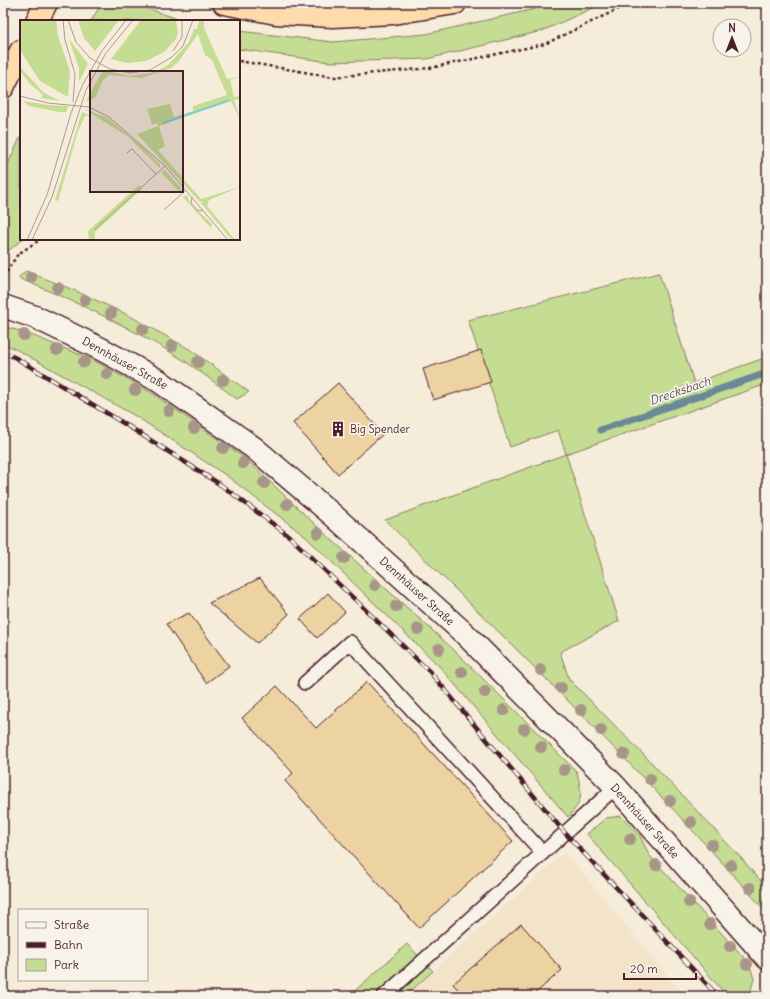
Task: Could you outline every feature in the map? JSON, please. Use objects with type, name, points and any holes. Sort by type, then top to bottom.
[{"type":"highway","points":[[224,3],[276,12],[333,16],[394,12],[455,3]]},
{"type":"highway","points":[[3,87],[20,53]]},
{"type":"street","name":"Dennhäuser Straße","points":[[3,306],[35,316],[101,349],[159,381],[254,448],[334,516],[465,634],[616,787],[767,958]]},
{"type":"lane","points":[[305,683],[350,642],[543,853]]},
{"type":"lane","points":[[384,996],[616,787]]},
{"type":"path","points":[[240,60],[333,77],[430,68],[545,44],[631,3]]},
{"type":"path","points":[[3,277],[18,254],[39,240]]},
{"type":"shaded area","points":[[565,852],[685,996],[405,996]]},
{"type":"green space","points":[[102,3],[133,3],[180,20],[92,20]]},
{"type":"green space","points":[[545,3],[604,3],[542,31],[427,59],[329,62],[240,49],[240,31],[333,42],[426,34],[535,9]]},
{"type":"green space","points":[[20,138],[20,240],[22,240],[3,255],[3,175]]},
{"type":"green space","points":[[26,271],[76,291],[128,315],[191,350],[249,392],[237,399],[209,378],[161,346],[80,305],[18,278]]},
{"type":"green space","points":[[659,273],[694,383],[767,357],[767,384],[566,454],[558,430],[510,447],[468,320]]},
{"type":"green space","points":[[3,326],[26,333],[91,359],[152,393],[246,459],[321,530],[453,649],[577,772],[581,792],[580,797],[577,806],[568,817],[439,666],[306,537],[227,476],[137,417],[3,343]]},
{"type":"green space","points":[[566,454],[619,621],[560,652],[569,679],[649,760],[741,858],[767,888],[767,913],[675,811],[628,762],[385,520]]},
{"type":"green space","points":[[621,816],[640,836],[649,855],[749,963],[754,979],[749,996],[727,996],[587,834],[606,818]]},
{"type":"green space","points":[[407,944],[433,971],[405,996],[349,996]]},
{"type":"building","points":[[481,350],[491,382],[433,400],[423,369]]},
{"type":"building","name":"Big Spender","points":[[338,383],[383,434],[338,474],[293,423]]},
{"type":"building","points":[[260,578],[289,614],[257,643],[209,603]]},
{"type":"building","points":[[328,593],[345,612],[317,638],[300,619]]},
{"type":"building","points":[[189,613],[229,666],[206,683],[166,624]]},
{"type":"building","points":[[367,682],[513,841],[419,928],[285,781],[293,773],[242,718],[277,686],[316,728]]},
{"type":"building","points":[[521,924],[562,970],[532,996],[464,996],[453,984]]},
{"type":"waterway","name":"Drecksbach","points":[[600,430],[767,373]]},
{"type":"railway","points":[[3,352],[16,358],[128,426],[221,485],[289,536],[430,672],[565,833],[718,996]]},
{"type":"place","name":"Big Spender","points":[[338,429]]}]
